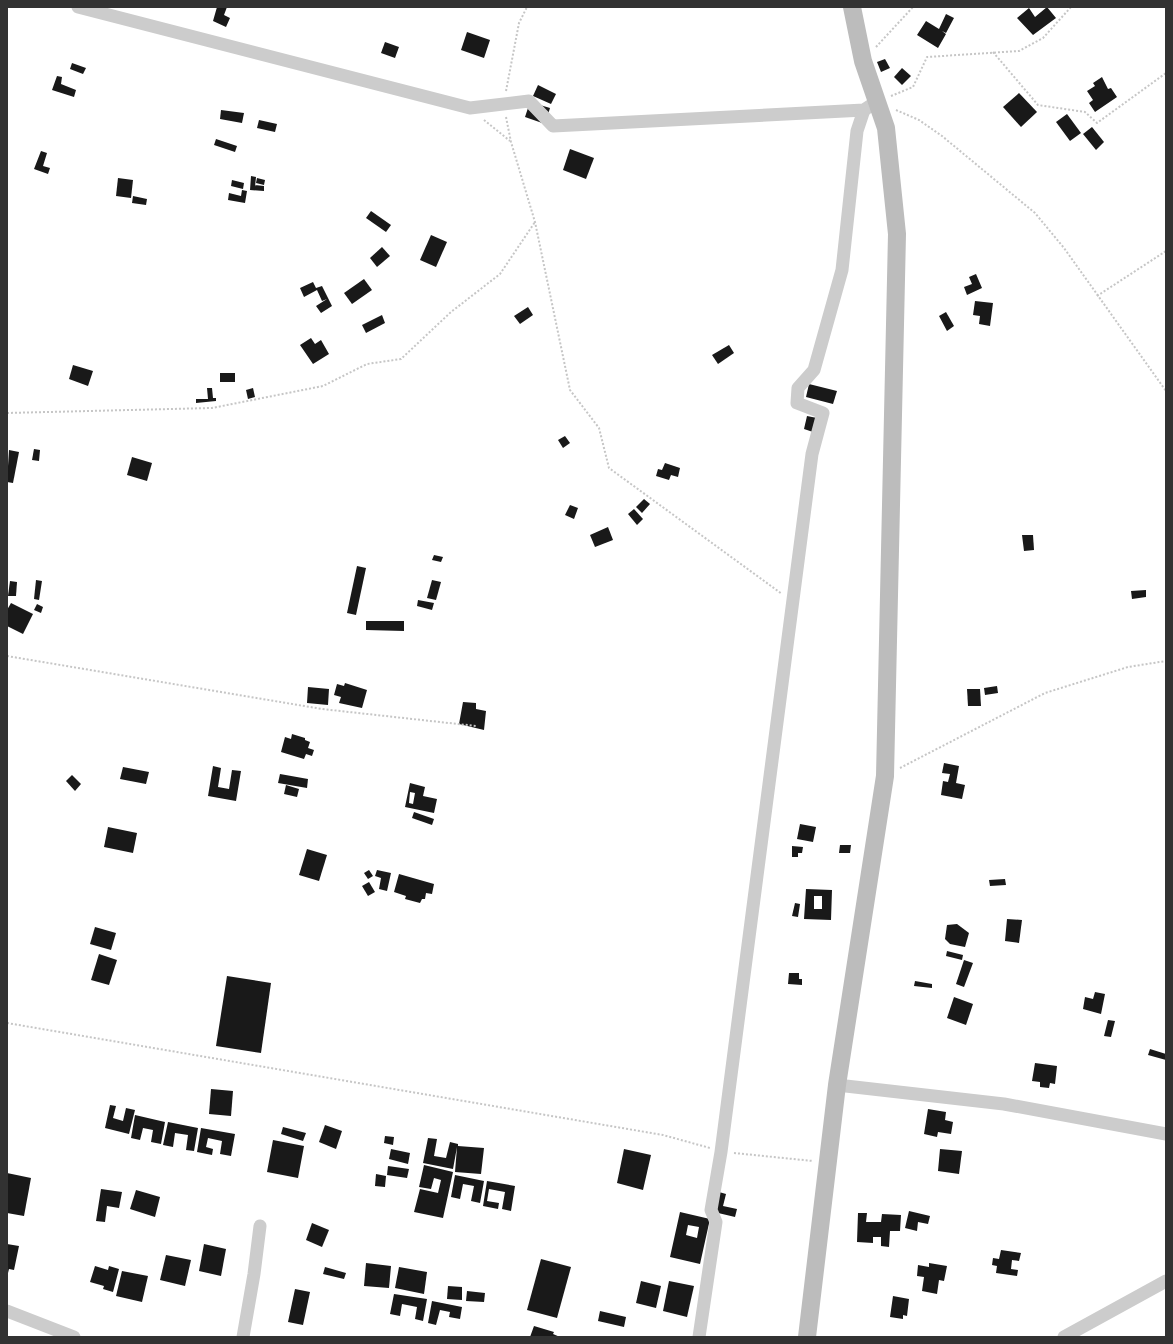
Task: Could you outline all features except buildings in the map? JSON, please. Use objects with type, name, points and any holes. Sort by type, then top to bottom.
[{"type":"street","points":[[78,7],[470,108],[529,101],[553,126],[870,106]]},
{"type":"street","points":[[808,1337],[837,1085],[885,776],[898,234],[886,128],[870,106],[852,7]]},
{"type":"street","points":[[699,1337],[716,1222],[711,1210],[720,1152],[812,454],[823,413],[797,404],[798,388],[814,370],[842,270],[857,131],[870,106]]},
{"type":"street","points":[[837,1085],[1004,1104],[1166,1134]]},
{"type":"street","points":[[242,1337],[254,1274],[260,1226]]},
{"type":"street","points":[[1064,1337],[1166,1281]]},
{"type":"street","points":[[7,1311],[74,1337]]},
{"type":"path","points":[[863,61],[913,7]]},
{"type":"path","points":[[870,106],[913,87],[927,57],[1019,51],[1043,38],[1071,7]]},
{"type":"path","points":[[993,52],[1038,105],[1085,112],[1097,123],[1166,73]]},
{"type":"path","points":[[870,106],[919,120],[942,136],[1035,213],[1064,248],[1166,391]]},
{"type":"path","points":[[470,108],[511,142]]},
{"type":"path","points":[[7,413],[212,408],[323,386],[367,364],[402,359],[451,312],[500,274],[535,222],[570,390],[599,428],[609,468],[793,601]]},
{"type":"path","points":[[1097,296],[1166,251]]},
{"type":"path","points":[[7,656],[322,709],[476,726]]},
{"type":"path","points":[[885,776],[1045,693],[1128,667],[1166,661]]},
{"type":"path","points":[[7,1023],[663,1134],[720,1152],[828,1162]]}]
